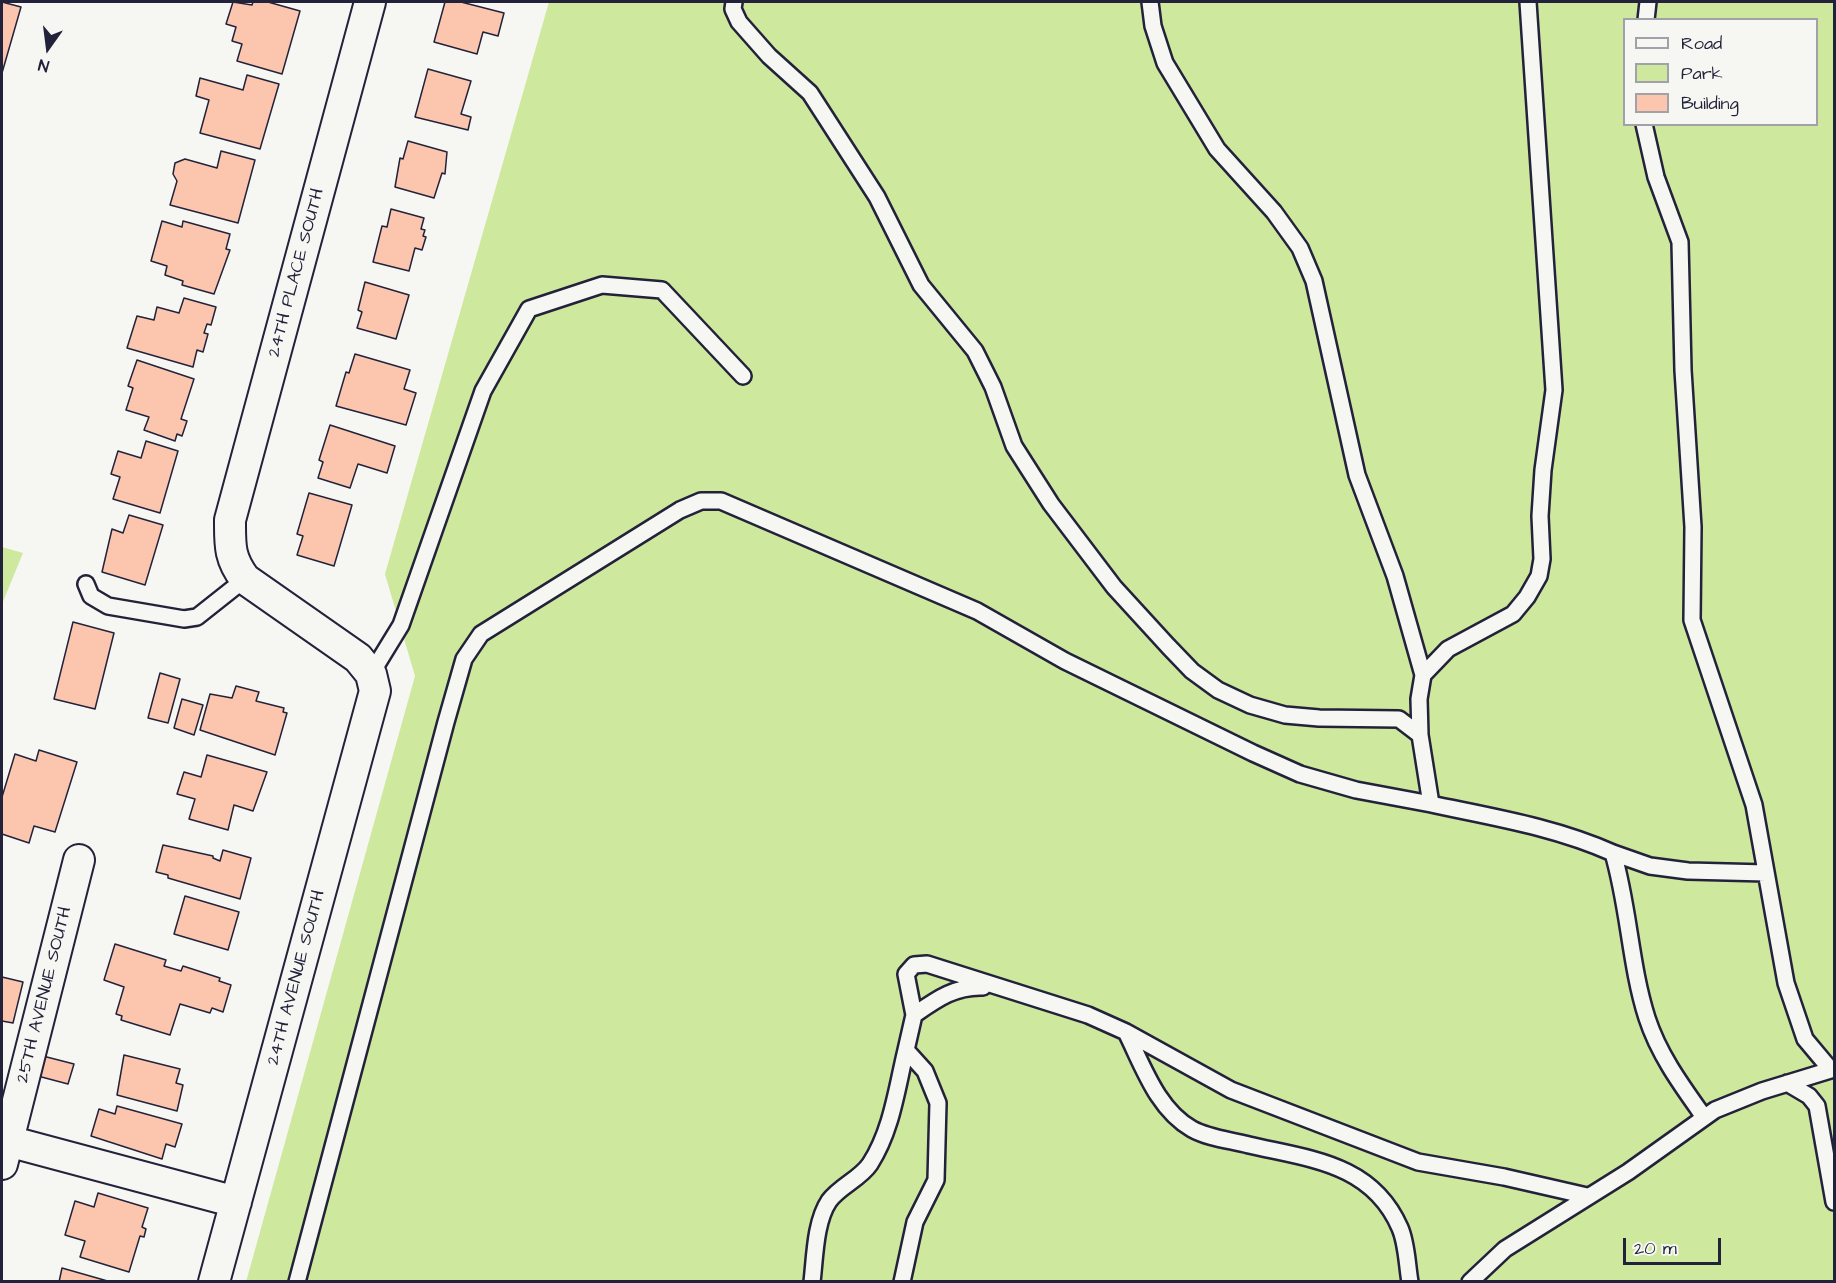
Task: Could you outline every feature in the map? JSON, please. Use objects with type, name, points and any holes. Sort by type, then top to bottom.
[{"type":"street","name":"24TH PLACE SOUTH","points":[[245,579],[234,564],[230,545],[230,520],[370,2]]},
{"type":"street","points":[[245,579],[358,658],[371,674]]},
{"type":"street","name":"24TH AVENUE SOUTH","points":[[214,1281],[375,691],[371,674]]},
{"type":"street","name":"25TH AVENUE SOUTH","points":[[4,1153],[79,860]]},
{"type":"street","points":[[4,1153],[236,1202]]},
{"type":"lane","points":[[734,2],[733,9],[739,22],[769,56],[810,93],[877,196],[921,285],[975,351],[993,387],[1014,446],[1051,504],[1114,587],[1168,646],[1192,671],[1218,690],[1250,705],[1285,715],[1319,718],[1399,719],[1420,735]]},
{"type":"lane","points":[[1150,2],[1153,26],[1170,72],[1217,149],[1274,213],[1300,248],[1314,281],[1357,475],[1395,576],[1423,675],[1419,699],[1420,735],[1431,804]]},
{"type":"lane","points":[[1423,675],[1448,649],[1512,614],[1527,597],[1539,576],[1543,470],[1554,390],[1528,2]]},
{"type":"lane","points":[[1646,18],[1648,2]]},
{"type":"lane","points":[[1470,1281],[1505,1249],[1628,1172],[1714,1110],[1833,1069],[1805,1039],[1786,983],[1754,805],[1692,620],[1693,527],[1683,370],[1680,242],[1656,177],[1644,126]]},
{"type":"lane","points":[[371,674],[401,625],[483,391],[529,309],[602,285],[662,290],[743,376]]},
{"type":"lane","points":[[297,1281],[446,722],[464,659],[470,646],[499,620],[681,510],[701,501],[721,501],[977,612],[1065,661],[1300,774],[1356,790],[1536,827],[1586,841],[1650,866],[1669,869],[1766,873]]},
{"type":"lane","points":[[86,584],[91,596],[108,606],[184,619],[197,617],[245,579]]},
{"type":"lane","points":[[1613,853],[1623,885],[1647,1018],[1668,1066],[1704,1117]]},
{"type":"lane","points":[[812,1281],[822,1218],[830,1200],[864,1173],[878,1150],[889,1123],[914,1015],[911,993],[906,985],[906,974],[914,965],[927,964],[949,970],[998,988],[1088,1015],[1126,1032],[1231,1090],[1418,1162],[1587,1196]]},
{"type":"lane","points":[[914,1015],[941,996],[966,987],[998,988]]},
{"type":"lane","points":[[911,993],[924,997],[941,996]]},
{"type":"lane","points":[[1126,1032],[1152,1086],[1170,1109],[1191,1129],[1329,1164],[1360,1177],[1384,1198],[1401,1230],[1410,1281]]},
{"type":"lane","points":[[902,1281],[915,1222],[936,1180],[938,1114],[933,1087],[925,1071],[906,1050]]},
{"type":"lane","points":[[1787,1083],[1809,1096],[1817,1106],[1834,1202]]},
{"type":"green space","points":[[549,2],[1834,2],[1834,1281],[246,1282],[415,676],[385,574]]},
{"type":"green space","points":[[2,547],[23,553],[2,604]]},
{"type":"building","points":[[2,2],[21,7],[2,73]]},
{"type":"building","points":[[233,2],[252,5],[253,2],[268,2],[300,11],[282,74],[237,61],[242,44],[232,41],[236,27],[226,24]]},
{"type":"building","points":[[445,2],[461,2],[504,13],[498,36],[483,32],[477,54],[434,42]]},
{"type":"building","points":[[428,69],[471,81],[461,114],[471,117],[468,130],[415,117]]},
{"type":"building","points":[[247,75],[279,84],[260,149],[200,133],[209,100],[196,96],[200,78],[243,90]]},
{"type":"building","points":[[408,141],[447,152],[445,174],[442,173],[434,198],[395,187],[400,158],[403,159]]},
{"type":"building","points":[[221,151],[255,160],[238,223],[170,205],[177,181],[173,174],[175,163],[185,159],[217,168]]},
{"type":"building","points":[[391,209],[424,218],[421,229],[425,230],[423,236],[426,237],[422,250],[415,248],[409,271],[373,262],[382,226],[387,227]]},
{"type":"building","points":[[162,221],[182,227],[183,221],[230,234],[226,249],[230,250],[214,294],[182,285],[183,281],[165,275],[167,266],[151,261]]},
{"type":"building","points":[[365,282],[409,295],[396,339],[357,328],[362,312],[358,310]]},
{"type":"building","points":[[184,298],[216,307],[211,325],[207,324],[204,333],[208,334],[203,352],[197,350],[193,367],[127,348],[137,316],[154,320],[157,307],[179,313]]},
{"type":"building","points":[[355,354],[410,370],[404,389],[416,393],[406,425],[336,406],[346,372],[349,373]]},
{"type":"building","points":[[137,360],[194,379],[181,419],[187,421],[182,436],[177,434],[175,441],[144,430],[149,417],[126,410],[133,388],[128,386]]},
{"type":"building","points":[[330,425],[395,446],[387,473],[358,464],[350,488],[318,478],[323,462],[319,460]]},
{"type":"building","points":[[146,441],[178,451],[160,513],[113,499],[120,477],[111,474],[118,451],[141,458]]},
{"type":"building","points":[[309,493],[352,505],[334,566],[297,555],[303,536],[297,534]]},
{"type":"building","points":[[129,515],[163,525],[145,585],[102,572],[112,529],[123,533]]},
{"type":"building","points":[[73,622],[114,633],[95,709],[54,699]]},
{"type":"building","points":[[160,673],[180,679],[168,723],[148,718]]},
{"type":"building","points":[[236,686],[259,692],[256,701],[284,708],[283,712],[287,713],[275,755],[200,730],[210,694],[232,698]]},
{"type":"building","points":[[182,699],[203,705],[194,735],[174,728]]},
{"type":"building","points":[[39,750],[77,762],[55,832],[34,826],[29,843],[2,834],[2,797],[15,754],[36,761]]},
{"type":"building","points":[[207,755],[267,772],[253,811],[234,805],[228,830],[189,819],[195,799],[177,794],[184,772],[201,777]]},
{"type":"building","points":[[163,845],[213,856],[220,861],[223,850],[251,858],[240,899],[168,878],[168,875],[156,872]]},
{"type":"building","points":[[185,896],[239,912],[228,950],[174,934]]},
{"type":"building","points":[[115,944],[166,960],[164,966],[181,971],[183,966],[220,978],[219,981],[231,985],[223,1012],[212,1008],[210,1013],[180,1004],[170,1035],[121,1020],[122,1016],[116,1014],[124,987],[104,980]]},
{"type":"building","points":[[2,977],[23,982],[13,1023],[2,1021]]},
{"type":"building","points":[[39,1055],[74,1064],[68,1084],[34,1075]]},
{"type":"building","points":[[124,1055],[180,1069],[176,1083],[183,1085],[177,1111],[117,1095]]},
{"type":"building","points":[[117,1106],[182,1124],[175,1147],[166,1144],[162,1159],[91,1136],[99,1109],[115,1114]]},
{"type":"building","points":[[98,1193],[148,1208],[142,1227],[146,1229],[144,1237],[140,1236],[129,1272],[80,1257],[85,1241],[65,1235],[75,1201],[94,1207]]},
{"type":"building","points":[[62,1268],[111,1282],[59,1282]]}]
